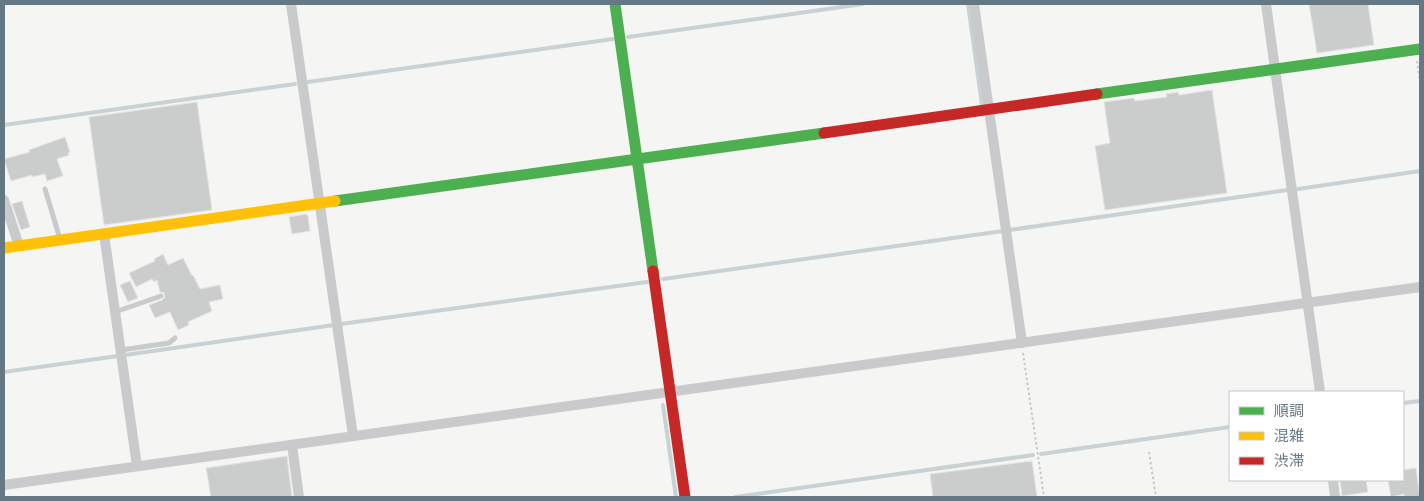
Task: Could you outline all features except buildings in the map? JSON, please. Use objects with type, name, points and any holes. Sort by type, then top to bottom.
[{"type":"street","points":[[291,4],[353,436]]},
{"type":"street","points":[[615,4],[685,497]]},
{"type":"street","points":[[974,4],[1022,343]]},
{"type":"street","points":[[1266,4],[1320,391]]},
{"type":"street","points":[[4,248],[1418,49]]},
{"type":"street","points":[[4,200],[19,246]]},
{"type":"street","points":[[104,234],[137,466]]},
{"type":"street","points":[[4,485],[1420,287]]},
{"type":"street","points":[[292,445],[299,497]]},
{"type":"street","points":[[1333,481],[1335,497]]},
{"type":"lane","points":[[46,189],[60,240]]},
{"type":"lane","points":[[115,312],[161,296]]},
{"type":"lane","points":[[121,350],[169,343],[175,338]]},
{"type":"path","points":[[1418,49],[1420,81]]},
{"type":"path","points":[[1022,343],[1044,497]]},
{"type":"path","points":[[1149,452],[1156,497]]},
{"type":"waterway","points":[[628,37],[863,4]]},
{"type":"waterway","points":[[968,4],[982,105]]},
{"type":"waterway","points":[[308,82],[613,39]]},
{"type":"waterway","points":[[4,125],[295,84]]},
{"type":"waterway","points":[[1298,189],[1420,171]]},
{"type":"waterway","points":[[1010,230],[1288,190]]},
{"type":"waterway","points":[[663,279],[1003,231]]},
{"type":"waterway","points":[[341,324],[647,282]]},
{"type":"waterway","points":[[125,355],[334,325]]},
{"type":"waterway","points":[[4,372],[118,356]]},
{"type":"waterway","points":[[1404,403],[1420,401]]},
{"type":"waterway","points":[[663,405],[676,497]]},
{"type":"waterway","points":[[1041,454],[1229,427]]},
{"type":"waterway","points":[[735,497],[1033,455]]},
{"type":"traffic: fast","points":[[615,4],[653,271]]},
{"type":"traffic: fast","points":[[1097,94],[1420,49]]},
{"type":"traffic: fast","points":[[335,201],[824,133]]},
{"type":"traffic: slow","points":[[4,248],[335,201]]},
{"type":"traffic: jam","points":[[824,133],[1097,94]]},
{"type":"traffic: jam","points":[[653,271],[685,497]]}]
